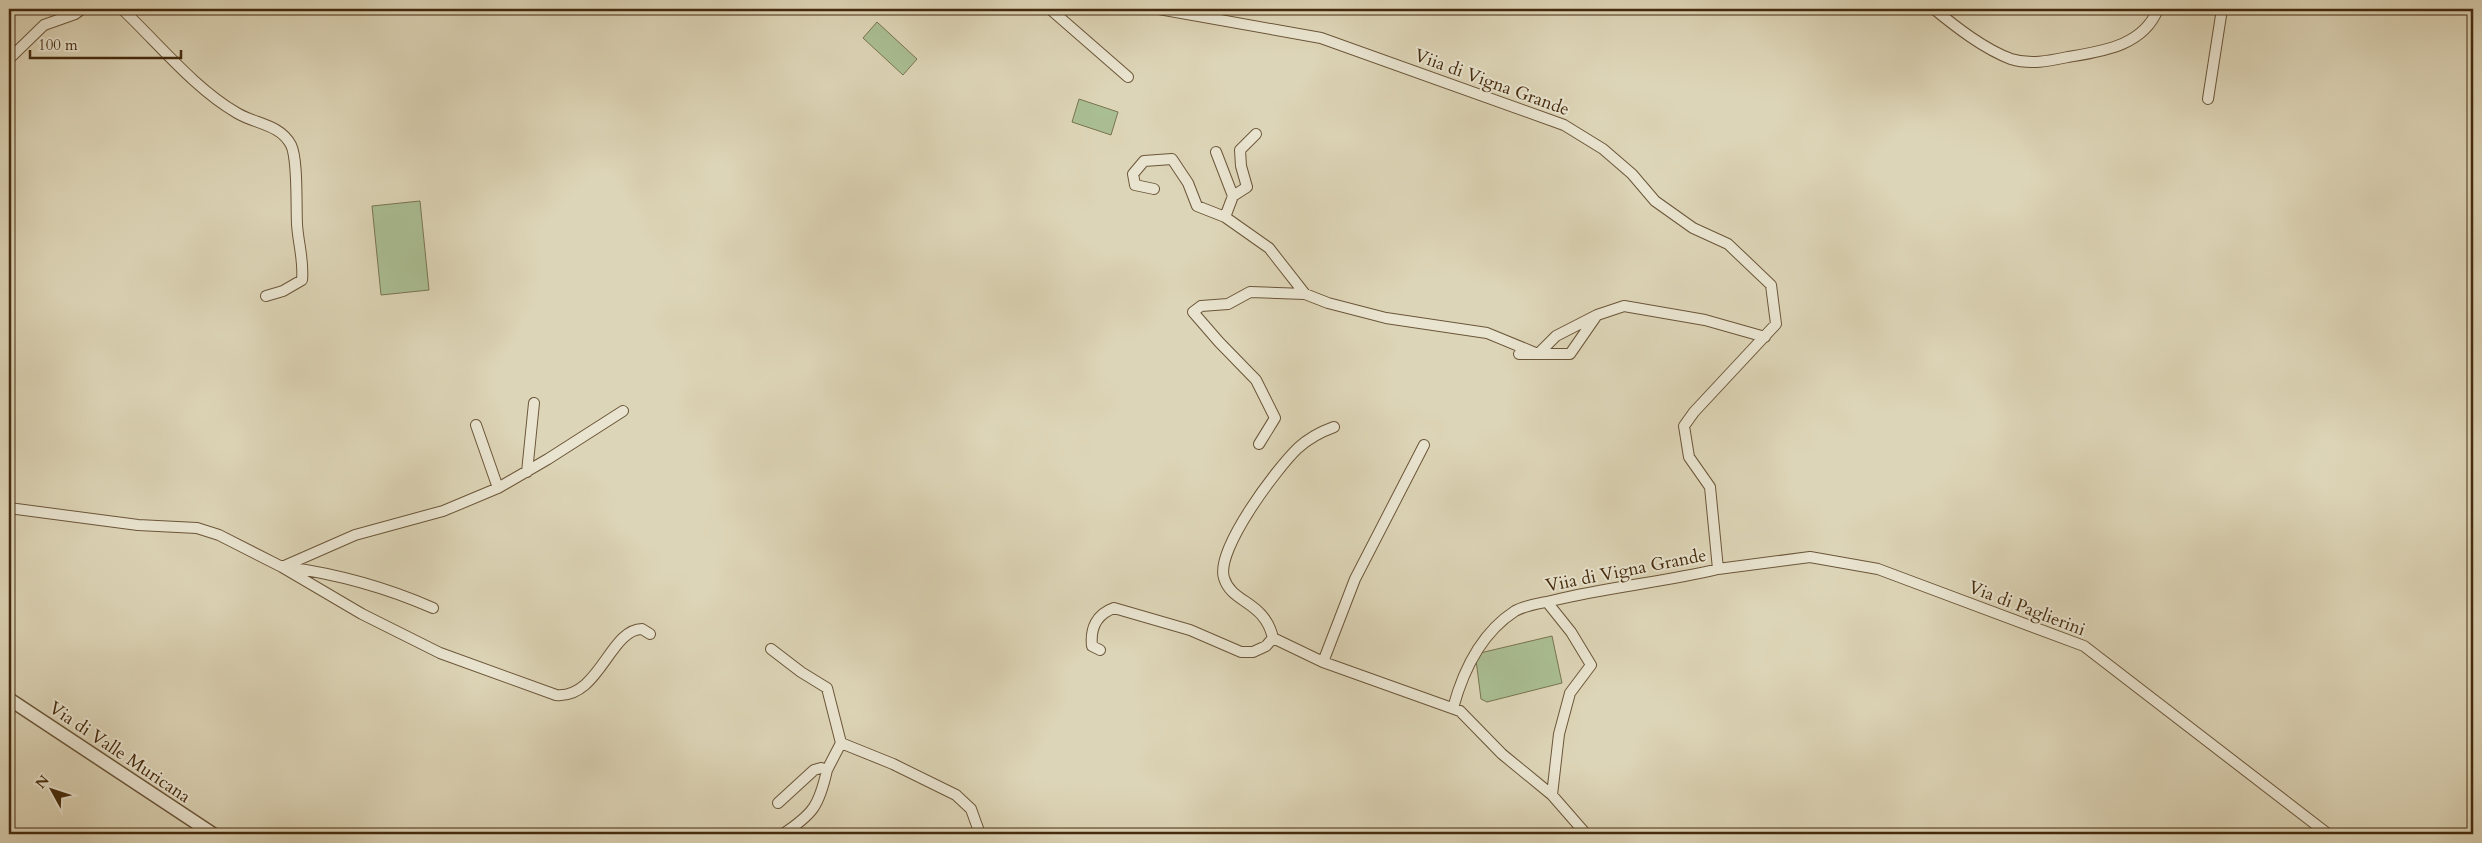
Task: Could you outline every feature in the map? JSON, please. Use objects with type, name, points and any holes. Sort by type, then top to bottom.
[{"type":"street","points":[[9,60],[44,25],[70,16],[82,9]]},
{"type":"street","points":[[122,9],[215,97],[238,114],[279,130],[291,145],[295,163],[297,227],[304,262],[302,280],[283,291],[266,296]]},
{"type":"street","points":[[1050,9],[1128,77]]},
{"type":"street","name":"Viia di Vigna Grande","points":[[1159,9],[1321,38],[1564,125],[1603,149],[1625,168],[1655,201],[1693,228],[1728,244],[1771,285],[1776,324],[1694,412],[1684,426],[1688,457],[1710,487],[1718,569],[1678,579],[1600,590],[1516,610],[1497,625],[1470,660],[1453,708]]},
{"type":"street","points":[[1934,9],[1973,38],[2000,54],[2029,62],[2075,56],[2119,46],[2144,30],[2158,9]]},
{"type":"street","points":[[2208,99],[2222,9]]},
{"type":"street","points":[[1225,217],[1234,196],[1247,187],[1240,166],[1240,150],[1256,134]]},
{"type":"street","points":[[1216,152],[1234,196]]},
{"type":"street","points":[[1154,189],[1135,185],[1133,174],[1144,161],[1172,159],[1188,183],[1197,206],[1225,217],[1269,248],[1305,294]]},
{"type":"street","points":[[1259,444],[1275,418],[1256,380],[1193,312],[1202,306],[1228,304],[1250,292],[1305,294],[1328,304],[1386,318],[1487,333],[1538,354]]},
{"type":"street","points":[[1538,354],[1556,336],[1597,315],[1624,306],[1705,320],[1765,337]]},
{"type":"street","points":[[1519,354],[1570,354],[1597,315]]},
{"type":"street","points":[[527,472],[534,403]]},
{"type":"street","points":[[282,567],[355,535],[434,514],[498,488],[527,472],[623,411]]},
{"type":"street","points":[[476,425],[498,488]]},
{"type":"street","points":[[1273,638],[1270,626],[1264,616],[1229,590],[1223,578],[1223,562],[1229,548],[1268,482],[1298,448],[1316,434],[1334,427]]},
{"type":"street","points":[[1323,662],[1356,579],[1379,529],[1424,445]]},
{"type":"street","points":[[9,508],[138,524],[197,528],[219,535],[282,567],[362,614],[445,655],[556,695],[568,694],[590,681],[608,656],[631,632],[642,629],[650,634]]},
{"type":"street","name":"Via di Paglierini","points":[[1718,569],[1810,556],[1878,569],[2084,646],[2328,834]]},
{"type":"street","points":[[282,567],[333,574],[363,582],[390,590],[433,608]]},
{"type":"street","points":[[1547,602],[1571,632],[1591,666],[1570,693],[1560,734],[1552,795]]},
{"type":"street","points":[[1100,650],[1092,646],[1093,629],[1098,617],[1114,608],[1181,627],[1241,652],[1253,652],[1266,646],[1273,638]]},
{"type":"street","points":[[1273,638],[1323,662],[1460,711],[1528,777],[1552,795],[1586,834]]},
{"type":"street","points":[[770,649],[827,688],[841,744],[827,770],[812,811],[802,822],[783,834]]},
{"type":"street","name":"Via di Valle Muricana","points":[[9,699],[212,834]]},
{"type":"street","points":[[841,744],[893,764],[956,794],[974,813],[980,834]]},
{"type":"street","points":[[778,803],[814,770],[821,768],[827,770]]},
{"type":"green space","points":[[877,22],[917,59],[903,75],[863,38]]},
{"type":"green space","points":[[1079,99],[1118,112],[1111,135],[1072,122]]},
{"type":"green space","points":[[420,201],[429,290],[381,295],[372,206]]},
{"type":"green space","points":[[1552,636],[1562,683],[1487,702],[1481,699],[1476,660],[1480,653]]}]
